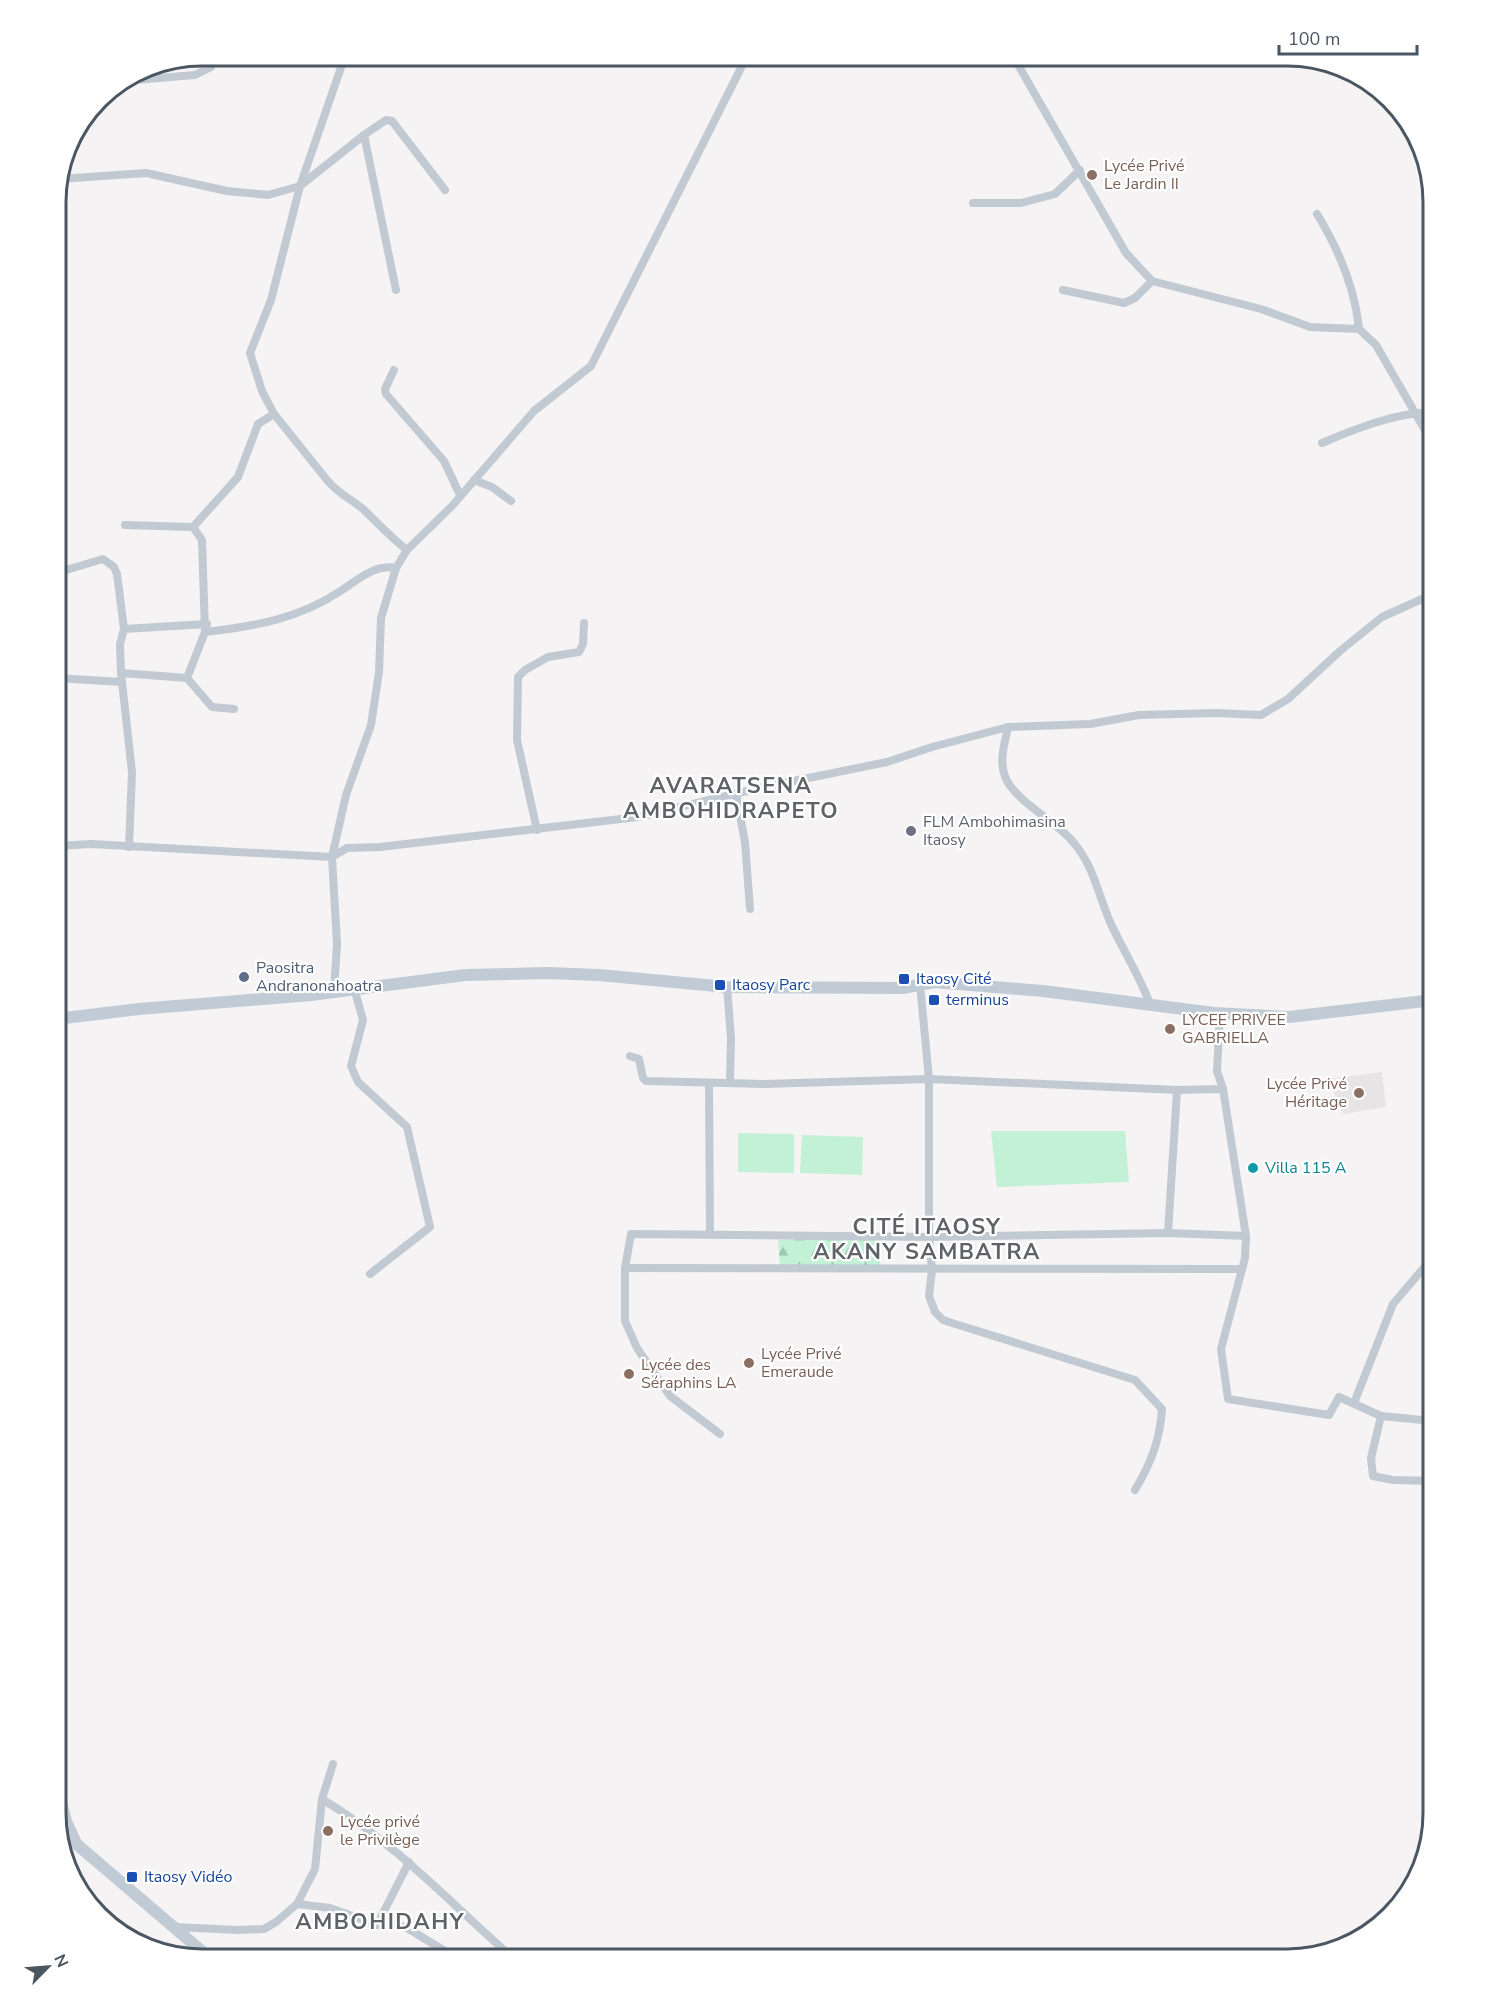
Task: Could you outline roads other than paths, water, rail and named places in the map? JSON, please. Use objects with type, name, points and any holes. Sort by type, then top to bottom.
[{"type":"street","points":[[144,79],[195,75],[211,66]]},
{"type":"street","points":[[342,66],[300,186],[271,300],[250,353],[262,391],[274,414],[336,491],[366,511],[385,533],[407,550]]},
{"type":"street","points":[[334,991],[337,944],[332,857],[346,795],[370,725],[379,672],[381,618],[386,594],[396,568],[407,550],[474,480],[534,411],[581,377],[591,366],[742,66]]},
{"type":"street","points":[[1019,66],[1126,253],[1152,281],[1261,309],[1310,327],[1359,329],[1376,345],[1423,425]]},
{"type":"street","points":[[68,178],[146,173],[227,191],[268,195],[300,186],[386,120],[392,121],[445,190]]},
{"type":"street","points":[[364,135],[396,290]]},
{"type":"street","points":[[973,203],[1000,205],[1021,203],[1055,194],[1080,170]]},
{"type":"street","points":[[1317,214],[1330,236],[1356,297],[1359,329]]},
{"type":"street","points":[[1063,290],[1124,303],[1134,298],[1152,281]]},
{"type":"street","points":[[394,370],[385,389],[386,394],[444,461],[460,495]]},
{"type":"street","points":[[1322,443],[1361,427],[1423,413]]},
{"type":"street","points":[[194,527],[238,477],[258,424],[274,414]]},
{"type":"street","points":[[474,480],[492,487],[511,501]]},
{"type":"street","points":[[125,525],[194,527]]},
{"type":"street","points":[[187,678],[206,628],[202,540],[194,527]]},
{"type":"street","points":[[66,570],[96,560],[109,562],[117,574],[124,629],[120,644],[121,677],[132,772],[129,847]]},
{"type":"street","points":[[124,629],[206,628],[284,620],[323,602],[371,572],[388,567],[396,568]]},
{"type":"street","points":[[66,845],[90,844],[332,857],[347,848],[380,847],[638,817],[887,762],[932,747],[1008,727],[1090,724],[1139,715],[1261,715],[1288,699],[1347,644],[1382,617],[1423,599]]},
{"type":"street","points":[[537,830],[517,740],[518,677],[525,670],[548,657],[579,651],[584,644],[584,623]]},
{"type":"street","points":[[66,678],[187,678],[212,707],[234,709]]},
{"type":"street","points":[[1008,727],[1001,761],[1008,782],[1016,792],[1061,829],[1088,861],[1111,924],[1131,960],[1150,1004]]},
{"type":"street","points":[[736,794],[745,842],[750,909]]},
{"type":"street","points":[[66,1018],[334,991],[465,975],[548,973],[599,975],[726,987],[903,988],[934,982],[1010,988],[1220,1013],[1289,1017],[1423,1001]]},
{"type":"street","points":[[920,984],[929,1079],[929,1237],[932,1270],[929,1296],[935,1312],[943,1320],[1135,1380],[1162,1409],[1160,1432],[1151,1462],[1135,1490]]},
{"type":"street","points":[[726,987],[731,1038],[730,1083]]},
{"type":"street","points":[[354,988],[363,1020],[351,1066],[358,1082],[407,1127],[430,1227],[370,1274]]},
{"type":"street","points":[[1220,1013],[1218,1071],[1223,1089],[1246,1236],[1245,1258],[1221,1349],[1228,1399],[1329,1415],[1339,1397],[1381,1416],[1423,1420]]},
{"type":"street","points":[[630,1056],[639,1059],[643,1078],[646,1081],[764,1084],[822,1080],[929,1079],[1177,1090],[1223,1089]]},
{"type":"street","points":[[709,1084],[710,1234]]},
{"type":"street","points":[[1168,1233],[1177,1090]]},
{"type":"street","points":[[720,1434],[669,1395],[637,1348],[625,1321],[626,1268],[631,1233],[929,1237],[1168,1233],[1246,1236]]},
{"type":"street","points":[[626,1268],[1241,1269]]},
{"type":"street","points":[[1354,1402],[1393,1304],[1423,1270]]},
{"type":"street","points":[[1381,1416],[1371,1458],[1373,1476],[1393,1480],[1423,1481]]},
{"type":"street","points":[[171,1927],[221,1931],[264,1929],[297,1904],[315,1869],[322,1799],[333,1764]]},
{"type":"street","points":[[322,1799],[364,1824],[409,1862],[502,1949]]},
{"type":"street","points":[[66,1813],[78,1843]]},
{"type":"street","points":[[68,1836],[198,1949]]},
{"type":"street","points":[[377,1925],[409,1862]]},
{"type":"street","points":[[297,1904],[330,1908],[377,1925],[395,1924],[407,1928],[442,1949]]},
{"type":"place","name":"Lycée Privé Le Jardin II","points":[[1092,175]]},
{"type":"place","name":"FLM Ambohimasina Itaosy","points":[[911,831]]},
{"type":"place","name":"Paositra Andranonahoatra","points":[[244,977]]},
{"type":"place","name":"Itaosy Cité","points":[[904,979]]},
{"type":"place","name":"Itaosy Parc","points":[[720,985]]},
{"type":"place","name":"terminus","points":[[934,1000]]},
{"type":"place","name":"LYCEE PRIVEE GABRIELLA","points":[[1170,1029]]},
{"type":"place","name":"Lycée Privé Héritage","points":[[1359,1093]]},
{"type":"place","name":"Villa 115 A","points":[[1253,1168]]},
{"type":"place","name":"Lycée Privé Emeraude","points":[[749,1363]]},
{"type":"place","name":"Lycée des Séraphins LA","points":[[629,1374]]},
{"type":"place","name":"Lycée privé le Privilège","points":[[328,1831]]},
{"type":"place","name":"Itaosy Vidéo","points":[[132,1877]]},
{"type":"district","name":"AVARATSENA AMBOHIDRAPETO","points":[[731,798]]},
{"type":"district","name":"CITÉ ITAOSY AKANY SAMBATRA","points":[[927,1240]]},
{"type":"district","name":"AMBOHIDAHY","points":[[380,1922]]}]
